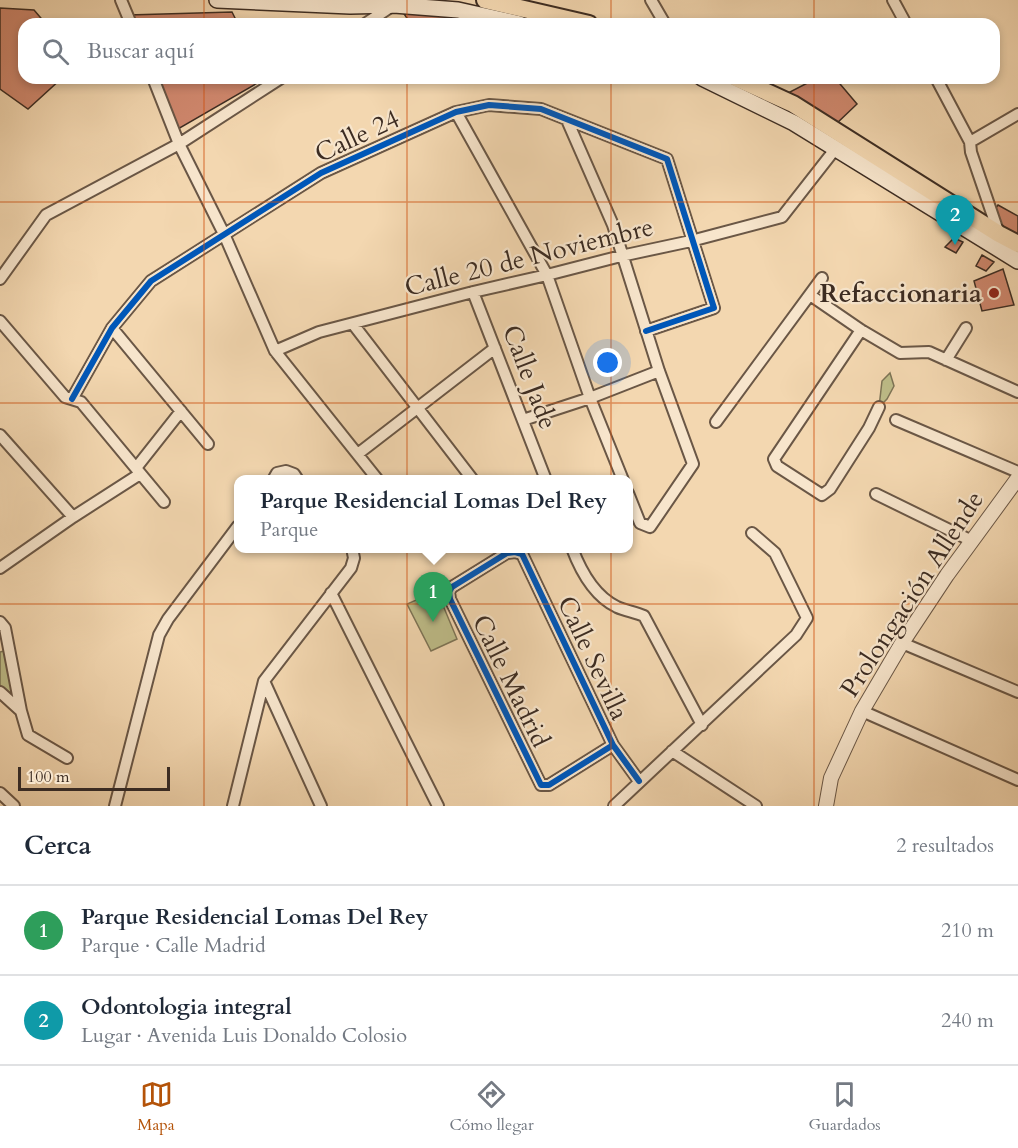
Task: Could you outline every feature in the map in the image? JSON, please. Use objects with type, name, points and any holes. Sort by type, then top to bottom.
[{"type":"main road","points":[[217,0],[350,6],[394,5],[458,10],[493,18]]},
{"type":"main road","points":[[485,0],[563,18]]},
{"type":"main road","points":[[714,84],[794,123],[1017,259]]},
{"type":"main road","points":[[749,84],[793,104],[999,234],[1017,259]]},
{"type":"street","points":[[121,0],[128,18]]},
{"type":"street","points":[[651,0],[662,18]]},
{"type":"street","points":[[893,0],[903,18]]},
{"type":"street","points":[[374,18],[394,5]]},
{"type":"street","points":[[155,84],[179,144],[224,234],[275,351],[374,475]]},
{"type":"street","points":[[0,279],[45,215],[179,144],[272,84]]},
{"type":"street","points":[[939,84],[969,142],[999,234]]},
{"type":"street","name":"Calle 24","points":[[72,399],[112,328],[151,281],[321,173],[456,112],[489,105],[541,109],[667,159],[691,241]]},
{"type":"street","points":[[456,112],[547,275],[590,398],[620,475]]},
{"type":"street","points":[[969,142],[1018,114]]},
{"type":"street","points":[[567,120],[612,225],[659,371],[693,464],[650,527],[640,523],[633,506]]},
{"type":"street","name":"Calle 20 de Noviembre","points":[[275,351],[319,332],[782,217],[836,148]]},
{"type":"street","points":[[646,331],[714,308],[691,241]]},
{"type":"street","points":[[716,422],[822,278]]},
{"type":"street","name":"Calle Jade","points":[[473,292],[544,475]]},
{"type":"street","points":[[810,295],[900,353],[929,352],[1018,392]]},
{"type":"street","points":[[0,321],[64,397],[81,402],[164,502]]},
{"type":"street","points":[[353,324],[469,475]]},
{"type":"street","points":[[112,328],[208,444]]},
{"type":"street","points":[[946,360],[966,328]]},
{"type":"street","points":[[861,330],[774,459],[777,466],[822,495],[830,489],[869,428],[879,407]]},
{"type":"street","points":[[359,453],[495,348]]},
{"type":"street","points":[[523,420],[590,398],[659,371]]},
{"type":"street","points":[[0,568],[138,471],[181,411]]},
{"type":"street","points":[[896,420],[1018,472]]},
{"type":"street","points":[[0,435],[73,517]]},
{"type":"street","points":[[276,475],[286,471],[295,475]]},
{"type":"street","name":"Prolongación Allende","points":[[826,806],[831,778],[862,711],[946,575],[1018,478]]},
{"type":"street","points":[[876,494],[972,541]]},
{"type":"street","points":[[115,806],[159,635],[168,619],[234,531]]},
{"type":"street","points":[[614,806],[796,635],[807,618],[775,554],[752,533]]},
{"type":"street","points":[[233,806],[264,681],[351,568],[354,558],[352,553]]},
{"type":"street","name":"Calle Sevilla","points":[[449,592],[452,587],[507,553]]},
{"type":"street","name":"Calle Sevilla","points":[[518,553],[522,554],[613,745],[639,781]]},
{"type":"street","points":[[574,553],[588,582],[605,601],[620,609],[635,611],[644,616],[702,725]]},
{"type":"street","name":"Calle Madrid","points":[[449,592],[450,599],[542,785],[549,785],[613,745]]},
{"type":"street","points":[[331,593],[438,806]]},
{"type":"street","points":[[0,622],[6,628],[4,645],[28,735],[67,758]]},
{"type":"street","points":[[902,643],[1018,692]]},
{"type":"street","points":[[264,681],[321,806]]},
{"type":"street","points":[[0,692],[21,711]]},
{"type":"street","points":[[862,711],[1018,780]]},
{"type":"street","points":[[672,751],[756,806]]},
{"type":"street","points":[[0,793],[14,806]]},
{"type":"shaded area","points":[[890,373],[894,386],[887,399],[879,407],[882,381]]},
{"type":"shaded area","points":[[437,591],[457,639],[431,651],[407,604]]},
{"type":"shaded area","points":[[4,651],[13,697],[0,685],[0,652]]},
{"type":"building","points":[[0,8],[34,10],[41,18],[18,18],[18,84],[55,84],[28,109],[0,89]]},
{"type":"building","points":[[402,11],[456,17],[456,18],[407,18]]},
{"type":"building","points":[[232,12],[235,18],[130,18],[129,15]]},
{"type":"building","points":[[159,84],[256,84],[178,129]]},
{"type":"building","points":[[805,84],[840,84],[857,104],[836,124],[786,94]]},
{"type":"building","points":[[998,205],[1018,216],[1018,238],[1000,229],[995,209]]},
{"type":"building","points":[[954,238],[963,242],[956,253],[945,247]]},
{"type":"building","points":[[982,255],[994,262],[986,271],[976,266]]},
{"type":"building","name":"Refaccionaria","points":[[1003,269],[1014,305],[982,311],[974,281]]},
{"type":"cycle path","points":[[72,399],[112,328],[151,281],[321,173],[456,112],[489,105],[541,109],[667,159],[714,308],[646,331]]},
{"type":"cycle path","points":[[507,553],[452,587],[449,592],[450,599],[541,785],[549,785],[613,745]]},
{"type":"cycle path","points":[[518,553],[522,554],[613,745]]},
{"type":"cycle path","points":[[613,745],[639,781]]},
{"type":"place","name":"Odontologia integral","points":[[955,245]]},
{"type":"place","name":"Refaccionaria","points":[[994,293]]},
{"type":"place","name":"Parque Residencial Lomas Del Rey","points":[[433,622]]}]
